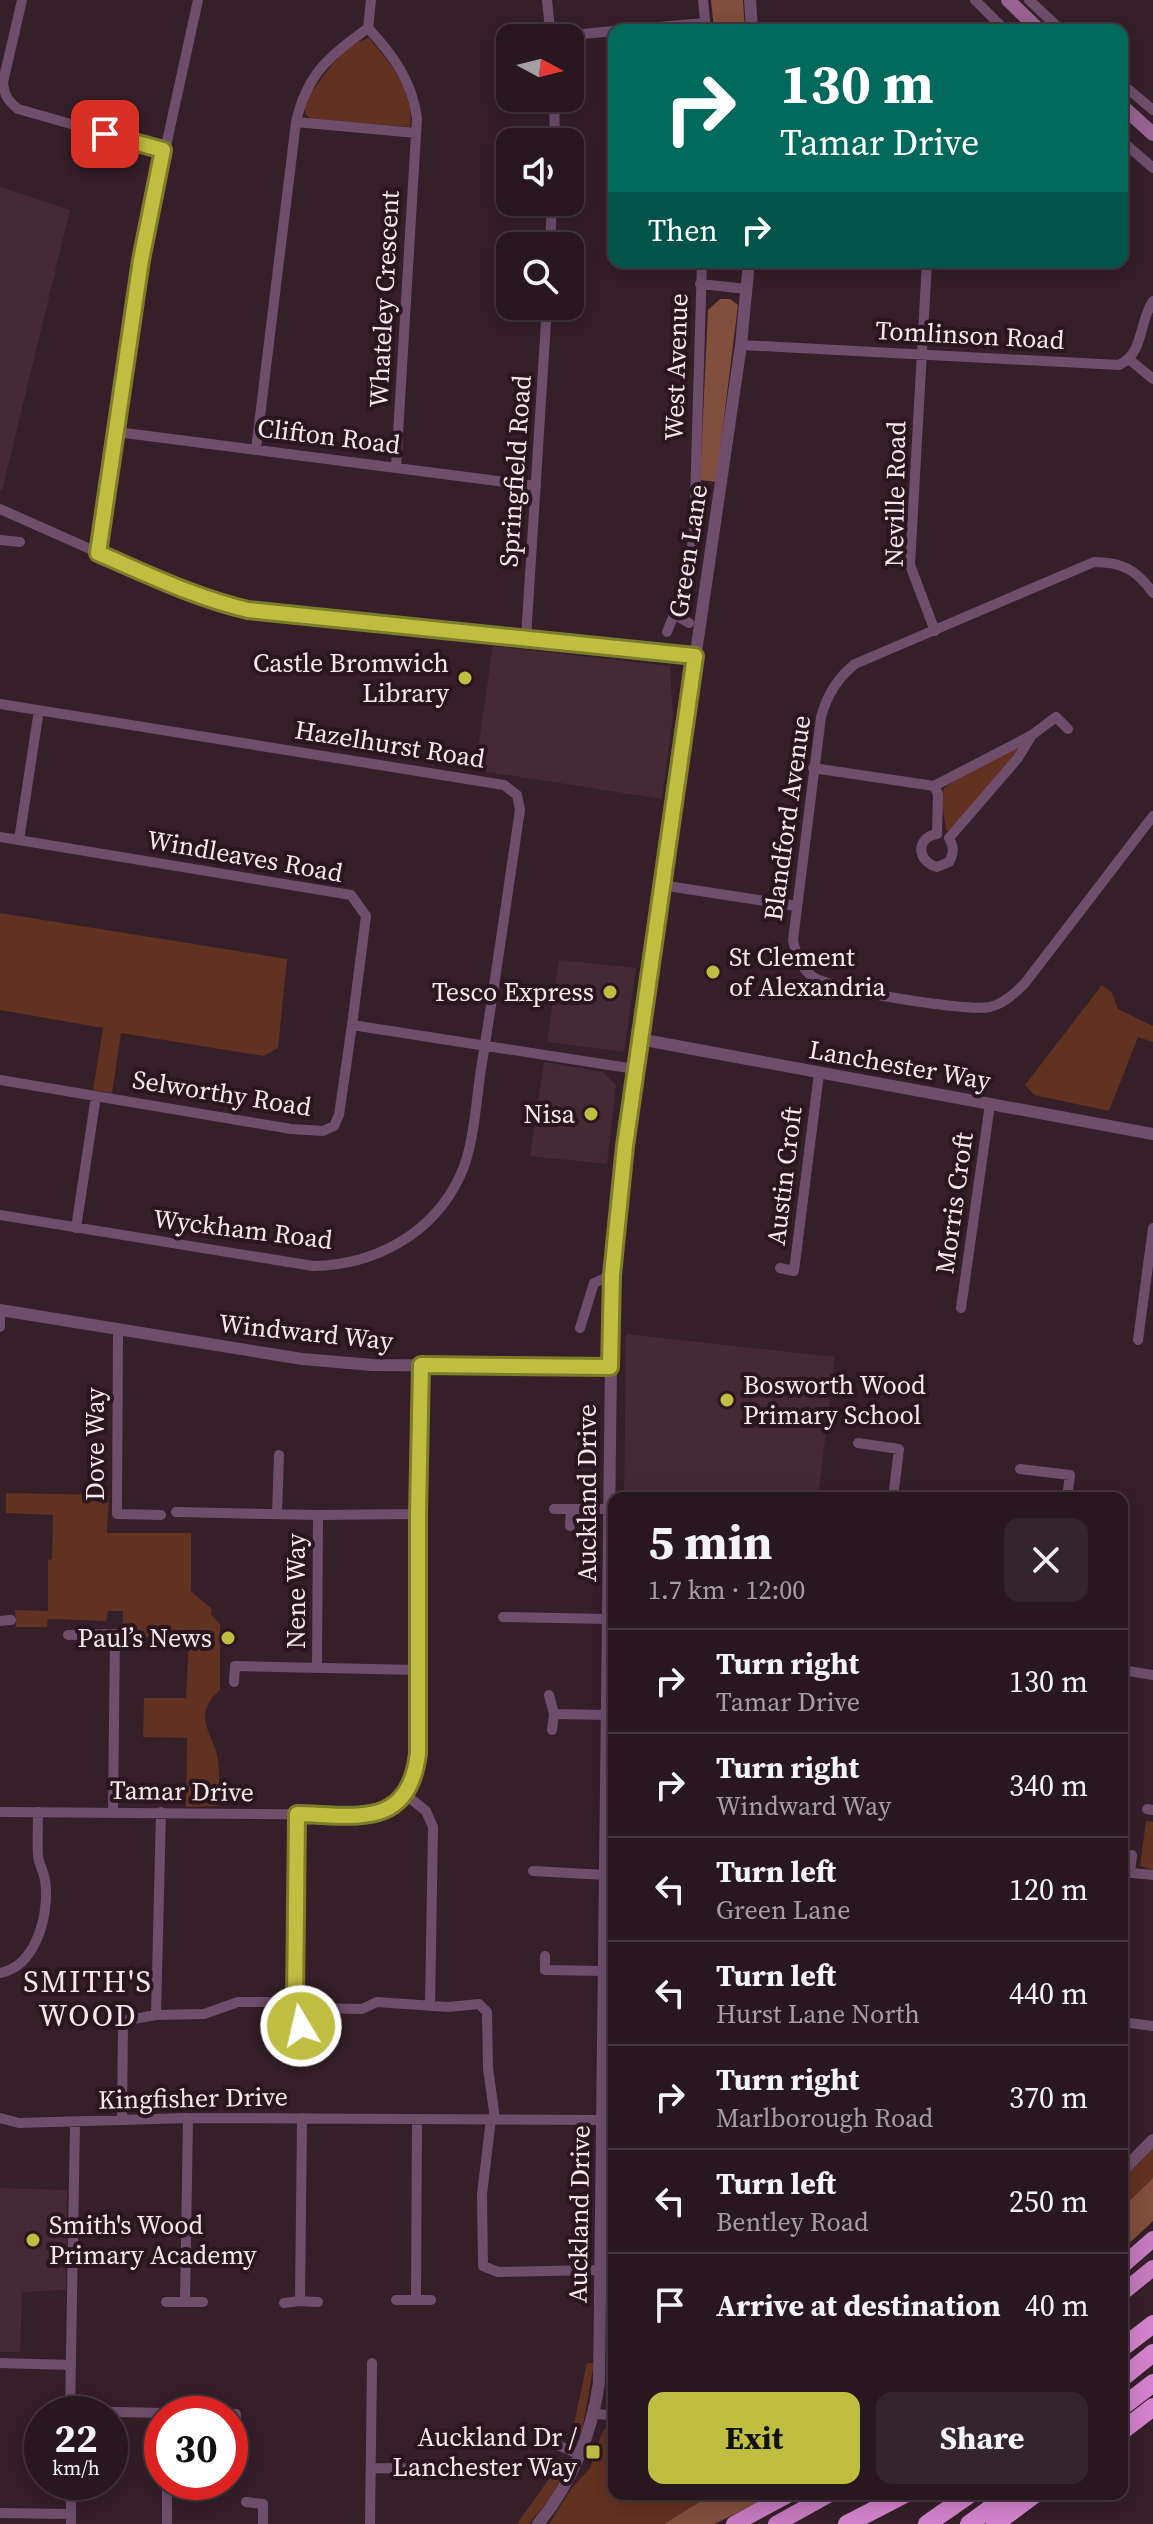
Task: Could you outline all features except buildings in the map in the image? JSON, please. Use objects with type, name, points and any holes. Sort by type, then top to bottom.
[{"type":"highway","points":[[1128,2261],[1153,2239]]},
{"type":"highway","points":[[1128,2288],[1153,2268]]},
{"type":"highway","points":[[1128,2343],[1153,2324]]},
{"type":"highway","points":[[1128,2373],[1153,2353]]},
{"type":"highway","points":[[1128,2402],[1153,2383]]},
{"type":"highway","points":[[1128,2426],[1153,2407]]},
{"type":"highway","points":[[734,2524],[779,2500]]},
{"type":"highway","points":[[776,2524],[819,2500]]},
{"type":"highway","points":[[847,2524],[893,2500]]},
{"type":"highway","points":[[927,2524],[961,2500]]},
{"type":"highway","points":[[969,2524],[1002,2500]]},
{"type":"highway","points":[[995,2524],[1027,2500]]},
{"type":"main road","points":[[1008,0],[1033,24]]},
{"type":"main road","points":[[1128,111],[1153,134]]},
{"type":"street","points":[[22,0],[3,82],[9,102],[18,109],[163,150]]},
{"type":"street","points":[[98,553],[141,260],[198,0]]},
{"type":"street","points":[[256,449],[296,122],[302,95],[338,50],[368,28],[371,0]]},
{"type":"street","points":[[547,0],[550,24]]},
{"type":"street","points":[[703,0],[705,24]]},
{"type":"street","points":[[750,0],[752,24]]},
{"type":"street","points":[[975,0],[999,24]]},
{"type":"street","points":[[1029,0],[1055,24]]},
{"type":"street","name":"Whateley Crescent","points":[[368,28],[389,51],[410,87],[415,106],[416,133],[396,467]]},
{"type":"street","points":[[584,34],[608,32]]},
{"type":"street","points":[[1128,89],[1153,110]]},
{"type":"street","points":[[296,122],[416,133]]},
{"type":"street","points":[[1128,146],[1153,168]]},
{"type":"street","name":"West Avenue","points":[[667,632],[686,585],[694,534],[701,268]]},
{"type":"street","name":"Green Lane","points":[[610,1367],[612,1275],[635,1069],[741,345],[749,268]]},
{"type":"street","name":"Neville Road","points":[[927,268],[910,565],[935,631]]},
{"type":"street","points":[[700,284],[747,289]]},
{"type":"street","points":[[1153,301],[1141,327],[1138,348],[1130,360],[1153,379]]},
{"type":"street","name":"Springfield Road","points":[[526,638],[546,320]]},
{"type":"street","name":"Tomlinson Road","points":[[741,345],[1119,365],[1130,360]]},
{"type":"street","name":"Clifton Road","points":[[117,432],[536,486]]},
{"type":"street","points":[[0,509],[169,584],[248,610],[695,656]]},
{"type":"street","points":[[0,540],[20,542]]},
{"type":"street","name":"Blandford Avenue","points":[[1153,593],[1142,577],[1130,568],[1112,562],[1094,562],[855,664],[840,678],[825,703],[813,768],[793,940],[796,955],[815,978],[831,985],[936,1003],[990,1007],[1008,999],[1025,983],[1153,816]]},
{"type":"street","points":[[675,615],[689,623]]},
{"type":"street","name":"Hazelhurst Road","points":[[0,704],[504,785],[517,795],[520,810]]},
{"type":"street","points":[[19,840],[39,710]]},
{"type":"street","points":[[813,768],[934,786],[1032,735],[1056,717],[1068,729]]},
{"type":"street","points":[[949,838],[1018,758],[1032,735]]},
{"type":"street","points":[[934,786],[938,794],[937,834]]},
{"type":"street","name":"Wyckham Road","points":[[0,1215],[313,1266],[348,1264],[398,1245],[439,1209],[461,1175],[485,1047],[520,810]]},
{"type":"street","points":[[937,834],[949,838],[953,846],[949,862],[937,867],[930,865],[921,854],[926,838],[937,834]]},
{"type":"street","name":"Windleaves Road","points":[[0,837],[351,895],[366,916],[352,1025]]},
{"type":"street","points":[[661,885],[797,906]]},
{"type":"street","points":[[352,1025],[635,1069]]},
{"type":"street","name":"Selworthy Road","points":[[0,1080],[291,1129],[323,1131],[334,1126],[339,1115],[352,1025]]},
{"type":"street","name":"Lanchester Way","points":[[639,1039],[1153,1134]]},
{"type":"street","name":"Austin Croft","points":[[780,1268],[794,1271],[819,1073]]},
{"type":"street","points":[[76,1228],[96,1096]]},
{"type":"street","name":"Morris Croft","points":[[961,1308],[990,1104]]},
{"type":"street","points":[[1138,1340],[1153,1228]]},
{"type":"street","points":[[580,1328],[594,1283],[612,1275]]},
{"type":"street","points":[[0,1310],[0,1327]]},
{"type":"street","name":"Windward Way","points":[[0,1310],[302,1359],[372,1365],[610,1367]]},
{"type":"street","name":"Dove Way","points":[[118,1329],[117,1514],[161,1515]]},
{"type":"street","points":[[421,1365],[418,1754],[415,1777],[406,1795],[426,1811],[433,1827],[430,2006]]},
{"type":"street","name":"Auckland Drive","points":[[608,1492],[610,1367]]},
{"type":"street","points":[[858,1443],[899,1449],[894,1492]]},
{"type":"street","points":[[277,1513],[279,1455]]},
{"type":"street","points":[[1020,1469],[1070,1475],[1068,1492]]},
{"type":"street","points":[[554,1509],[608,1509]]},
{"type":"street","points":[[570,1526],[571,1509]]},
{"type":"street","name":"Auckland Drive","points":[[608,1509],[605,1875],[608,1911]]},
{"type":"street","points":[[176,1512],[418,1514]]},
{"type":"street","name":"Nene Way","points":[[317,1667],[318,1515]]},
{"type":"street","name":"Auckland Drive","points":[[503,1617],[608,1619]]},
{"type":"street","points":[[68,1635],[115,1634],[113,1811]]},
{"type":"street","points":[[234,1682],[235,1666],[418,1670]]},
{"type":"street","points":[[1128,1671],[1153,1675]]},
{"type":"street","points":[[549,1695],[554,1714],[552,1730]]},
{"type":"street","points":[[554,1714],[608,1715]]},
{"type":"street","name":"Tamar Drive","points":[[0,1812],[364,1815],[390,1808],[406,1795]]},
{"type":"street","points":[[0,1973],[24,1960],[45,1916],[45,1880],[38,1860],[38,1812]]},
{"type":"street","points":[[156,2015],[161,1812]]},
{"type":"street","points":[[297,1814],[301,2046]]},
{"type":"street","points":[[1128,1866],[1132,1855]]},
{"type":"street","points":[[533,1871],[605,1875]]},
{"type":"street","points":[[1128,1872],[1153,1875]]},
{"type":"street","name":"Auckland Drive","points":[[538,2524],[565,2487],[581,2455],[595,2414],[599,2383],[604,1971],[608,1933]]},
{"type":"street","points":[[545,1956],[545,1970],[604,1971]]},
{"type":"street","points":[[122,2120],[123,2021],[156,2015],[204,2014],[238,2002],[362,2009],[377,2002],[430,2006],[479,2004],[487,2012],[489,2022],[488,2068],[493,2119],[482,2194],[483,2266],[498,2272],[601,2270]]},
{"type":"street","points":[[1128,2023],[1153,2026]]},
{"type":"street","points":[[0,2118],[19,2123],[75,2123]]},
{"type":"street","points":[[185,2302],[188,2118]]},
{"type":"street","name":"Kingfisher Drive","points":[[70,2396],[75,2123],[188,2118],[602,2120]]},
{"type":"street","points":[[300,2301],[302,2118]]},
{"type":"street","points":[[416,2300],[417,2119]]},
{"type":"street","points":[[1128,2165],[1153,2140]]},
{"type":"street","points":[[396,2300],[431,2300]]},
{"type":"street","points":[[166,2302],[203,2302]]},
{"type":"street","points":[[284,2303],[318,2302]]},
{"type":"street","points":[[0,2363],[71,2365]]},
{"type":"street","points":[[370,2524],[372,2363]]},
{"type":"street","points":[[599,2383],[608,2384]]},
{"type":"street","points":[[595,2414],[608,2415]]},
{"type":"street","points":[[538,2437],[581,2455]]},
{"type":"street","points":[[371,2468],[460,2469]]},
{"type":"street","points":[[167,2500],[167,2524]]},
{"type":"street","points":[[246,2502],[263,2504],[263,2524]]},
{"type":"street","points":[[0,2513],[71,2519]]},
{"type":"shaded area","points":[[711,0],[743,0],[745,24],[713,24]]},
{"type":"shaded area","points":[[369,38],[393,68],[405,91],[411,115],[410,127],[311,119],[305,114],[305,101],[333,63],[354,43]]},
{"type":"shaded area","points":[[0,187],[70,210],[2,491],[0,489]]},
{"type":"shaded area","points":[[720,299],[730,299],[738,305],[716,482],[700,480],[708,310]]},
{"type":"shaded area","points":[[493,646],[670,666],[673,716],[662,799],[475,770]]},
{"type":"shaded area","points":[[1023,745],[951,830],[946,830],[942,802],[944,788],[971,769]]},
{"type":"shaded area","points":[[0,913],[287,959],[278,1048],[264,1056],[121,1033],[112,1093],[93,1090],[103,1028],[0,1010]]},
{"type":"shaded area","points":[[559,960],[636,968],[624,1052],[547,1042]]},
{"type":"shaded area","points":[[1102,985],[1112,993],[1118,1009],[1153,1026],[1153,1042],[1138,1037],[1109,1111],[1034,1095],[1025,1085]]},
{"type":"shaded area","points":[[544,1062],[603,1072],[616,1085],[607,1164],[530,1156]]},
{"type":"shaded area","name":"Bosworth Wood Primary School","points":[[626,1334],[835,1357],[819,1492],[624,1492]]},
{"type":"shaded area","points":[[6,1493],[109,1495],[107,1533],[191,1533],[191,1591],[212,1609],[211,1614],[220,1624],[220,1690],[206,1708],[205,1717],[218,1760],[219,1806],[186,1807],[187,1738],[143,1737],[144,1698],[186,1698],[189,1637],[122,1637],[123,1611],[108,1611],[106,1621],[48,1619],[47,1627],[16,1627],[15,1610],[48,1611],[48,1560],[52,1559],[53,1515],[6,1513]]},
{"type":"shaded area","points":[[1146,1821],[1153,1822],[1153,1870],[1140,1866]]},
{"type":"shaded area","points":[[1153,2148],[1153,2178],[1128,2202],[1128,2173]]},
{"type":"shaded area","points":[[1153,2178],[1153,2221],[1128,2244],[1128,2202]]},
{"type":"shaded area","name":"Smith's Wood Primary Academy","points":[[0,2188],[67,2190],[66,2290],[22,2292],[20,2352],[0,2352]]},
{"type":"shaded area","points":[[587,2363],[594,2363],[582,2431],[571,2437]]},
{"type":"shaded area","points":[[606,2427],[608,2500],[702,2500],[664,2524],[549,2524],[571,2489],[590,2468]]},
{"type":"shaded area","points":[[561,2462],[560,2479],[546,2503],[529,2524],[517,2524]]},
{"type":"shaded area","points":[[702,2500],[764,2500],[714,2524],[664,2524]]},
{"type":"place","name":"Castle Bromwich Library","points":[[465,678]]},
{"type":"place","name":"St Clement of Alexandria","points":[[713,972]]},
{"type":"place","name":"Tesco Express","points":[[610,992]]},
{"type":"place","name":"Nisa","points":[[591,1114]]},
{"type":"place","name":"Bosworth Wood Primary School","points":[[727,1400]]},
{"type":"place","name":"Paul’s News","points":[[228,1638]]},
{"type":"place","name":"Smith's Wood Primary Academy","points":[[33,2240]]},
{"type":"place","name":"Auckland Dr / Lanchester Way","points":[[593,2452]]},
{"type":"district","name":"SMITH'S WOOD","points":[[88,1999]]},
{"type":"route","points":[[105,134],[163,150],[141,260],[98,553],[169,584],[248,610],[695,656],[625,1146],[612,1275],[610,1367],[421,1365],[418,1754],[415,1777],[406,1795],[380,1812],[364,1815],[297,1814],[295,2002],[301,2005],[301,2026]]}]
